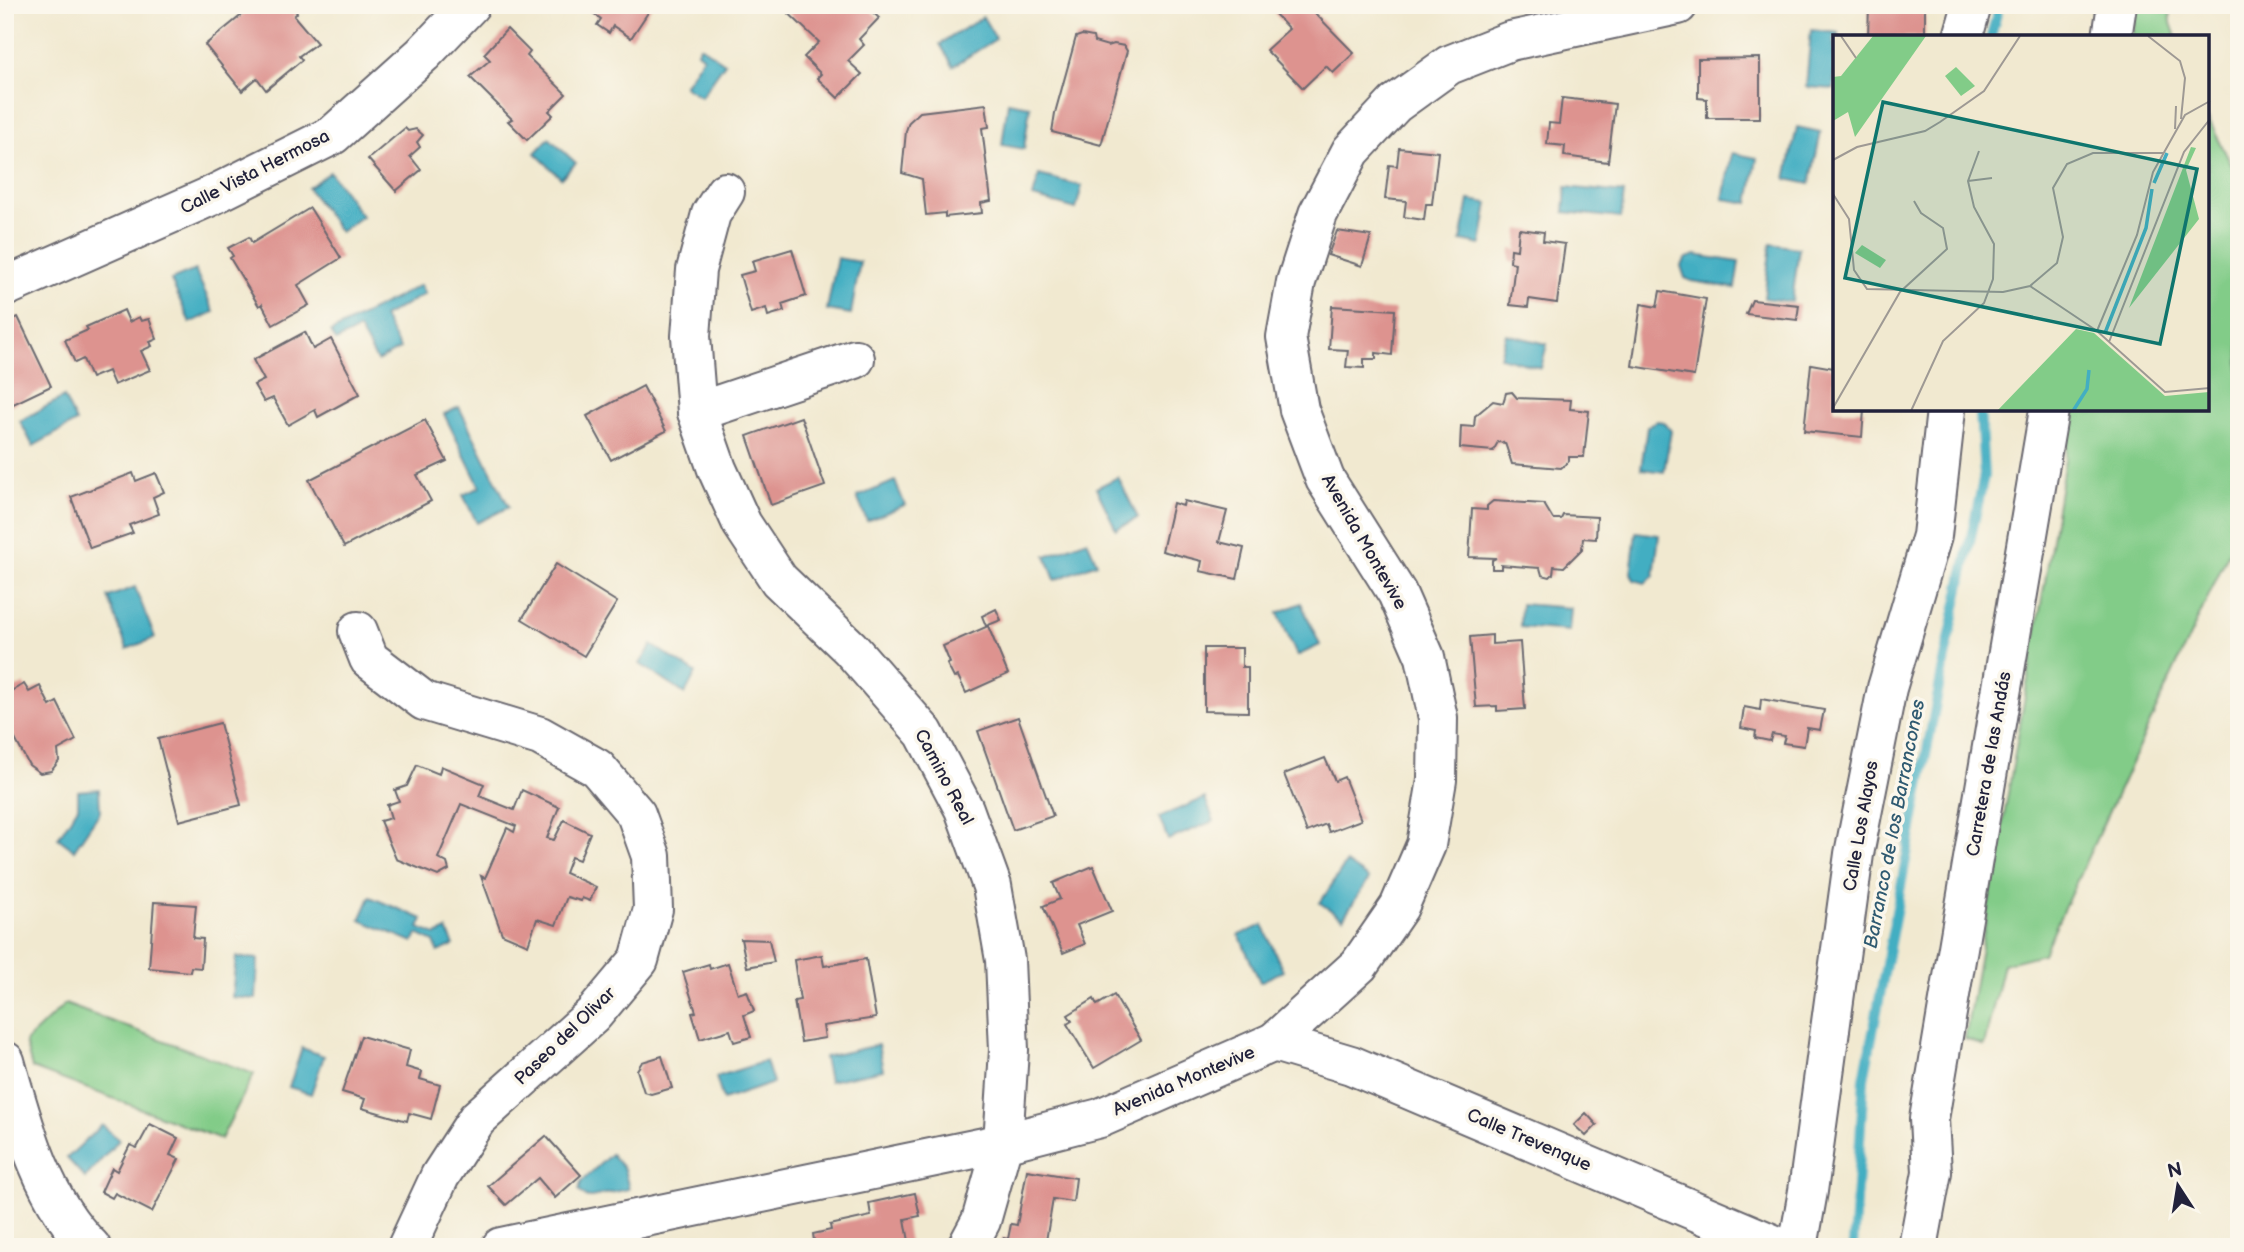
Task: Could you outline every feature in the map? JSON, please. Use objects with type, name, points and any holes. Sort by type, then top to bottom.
[{"type":"street","name":"Calle Vista Hermosa","points":[[5,286],[211,196],[333,135],[424,54],[470,5]]},
{"type":"street","name":"Avenida Montevive","points":[[501,1247],[1003,1143],[1100,1118],[1274,1042],[1359,965],[1399,907],[1426,845],[1437,780],[1438,718],[1425,657],[1397,593],[1325,479],[1299,410],[1286,337],[1296,282],[1318,214],[1351,151],[1395,104],[1449,65],[1510,41],[1678,5]]},
{"type":"street","points":[[1964,35],[1972,5]]},
{"type":"street","points":[[2112,35],[2117,5]]},
{"type":"street","name":"Camino Real","points":[[725,192],[711,214],[696,270],[691,336],[697,412],[717,469],[742,524],[779,580],[850,648],[924,733],[964,809],[992,886],[1005,960],[1009,1050],[1003,1143],[981,1221],[967,1247]]},
{"type":"street","points":[[697,412],[855,359]]},
{"type":"street","name":"Calle Los Alayos","points":[[1798,1247],[1854,854],[1887,688],[1931,536],[1946,411]]},
{"type":"street","name":"Carretera de las Andás","points":[[1919,1247],[1932,1172],[1929,1119],[2049,411]]},
{"type":"street","name":"Paseo del Olivar","points":[[358,631],[369,659],[424,701],[540,736],[597,768],[636,814],[651,856],[653,909],[639,960],[593,1014],[477,1119],[440,1176],[407,1247]]},
{"type":"street","name":"Calle Trevenque","points":[[1274,1042],[1352,1065],[1780,1247]]},
{"type":"street","points":[[5,1061],[23,1125],[49,1188],[82,1238],[91,1247]]},
{"type":"street","name":"Carretera de las Andás","points":[[1895,1247],[1910,1163],[1929,1119]]},
{"type":"green space","points":[[2137,5],[2170,5],[2171,23],[2175,35],[2132,35]]},
{"type":"green space","points":[[2209,121],[2239,179],[2239,530],[2043,954],[2003,964],[1984,1046],[1965,1039],[2073,411],[2209,411]]},
{"type":"green space","points":[[65,1004],[254,1074],[221,1139],[32,1068],[25,1042]]},
{"type":"water","points":[[983,17],[996,39],[953,66],[940,44]]},
{"type":"water","points":[[1811,30],[1839,33],[1833,35],[1833,89],[1806,87]]},
{"type":"water","points":[[700,46],[725,63],[701,97],[684,86],[703,57],[697,52]]},
{"type":"water","points":[[1008,102],[1030,106],[1024,149],[1002,145]]},
{"type":"water","points":[[1797,127],[1821,132],[1810,184],[1786,179]]},
{"type":"water","points":[[549,138],[576,163],[561,178],[535,153]]},
{"type":"water","points":[[1732,153],[1757,158],[1749,203],[1723,199]]},
{"type":"water","points":[[330,172],[362,216],[340,232],[308,188]]},
{"type":"water","points":[[1039,175],[1082,186],[1076,209],[1033,197]]},
{"type":"water","points":[[1566,187],[1624,193],[1621,218],[1564,212]]},
{"type":"water","points":[[1469,200],[1488,203],[1481,245],[1461,241]]},
{"type":"water","points":[[1771,244],[1799,248],[1792,302],[1764,298]]},
{"type":"water","points":[[1695,255],[1739,262],[1735,288],[1685,278],[1681,266],[1687,258]]},
{"type":"water","points":[[837,258],[860,262],[851,314],[827,310]]},
{"type":"water","points":[[195,270],[214,312],[190,323],[171,280]]},
{"type":"water","points":[[420,285],[425,294],[383,317],[400,349],[377,361],[359,329],[336,341],[331,332]]},
{"type":"water","points":[[1506,334],[1547,344],[1541,368],[1500,357]]},
{"type":"water","points":[[64,397],[76,422],[33,446],[20,421]]},
{"type":"water","points":[[459,407],[509,507],[477,523],[463,495],[480,487],[444,414]]},
{"type":"water","points":[[1657,421],[1664,422],[1671,431],[1664,472],[1641,469],[1647,427]]},
{"type":"water","points":[[1118,477],[1138,518],[1116,529],[1096,488]]},
{"type":"water","points":[[895,481],[905,505],[867,521],[857,497]]},
{"type":"water","points":[[1636,532],[1659,535],[1654,576],[1645,583],[1634,580],[1631,573]]},
{"type":"water","points":[[1087,540],[1097,563],[1055,580],[1046,556]]},
{"type":"water","points":[[135,587],[155,638],[127,649],[108,597]]},
{"type":"water","points":[[1301,603],[1320,645],[1297,656],[1278,613]]},
{"type":"water","points":[[1521,604],[1571,608],[1569,631],[1520,627]]},
{"type":"water","points":[[652,645],[696,673],[685,694],[640,664]]},
{"type":"water","points":[[99,789],[100,812],[74,850],[58,838],[78,807],[78,791]]},
{"type":"water","points":[[1205,798],[1214,821],[1168,840],[1159,817]]},
{"type":"water","points":[[1346,863],[1369,879],[1343,918],[1320,903]]},
{"type":"water","points":[[370,897],[423,919],[419,928],[436,935],[447,930],[454,945],[438,952],[434,942],[417,934],[413,942],[360,920]]},
{"type":"water","points":[[1263,925],[1283,971],[1260,982],[1239,935]]},
{"type":"water","points":[[236,957],[258,959],[256,999],[232,997]]},
{"type":"water","points":[[878,1045],[883,1070],[829,1081],[824,1057]]},
{"type":"water","points":[[302,1048],[324,1056],[311,1094],[289,1087]]},
{"type":"water","points":[[766,1061],[773,1083],[723,1100],[716,1077]]},
{"type":"water","points":[[102,1125],[119,1140],[85,1178],[67,1158]]},
{"type":"water","points":[[611,1154],[624,1169],[629,1189],[587,1198],[579,1191],[581,1182]]},
{"type":"building","points":[[254,5],[291,5],[297,13],[294,16],[317,43],[299,56],[302,60],[266,90],[257,78],[242,91],[205,45]]},
{"type":"building","points":[[619,5],[624,8],[626,5],[653,5],[631,38],[613,26],[609,33],[597,25],[601,19],[585,7]]},
{"type":"building","points":[[780,5],[865,5],[879,18],[859,39],[864,45],[848,61],[862,74],[838,98],[817,78],[821,74],[804,57],[819,42]]},
{"type":"building","points":[[1282,5],[1307,5],[1354,53],[1333,73],[1326,66],[1303,88],[1266,50],[1289,29],[1274,13]]},
{"type":"building","points":[[1869,5],[1925,5],[1925,35],[1868,35]]},
{"type":"building","points":[[507,29],[530,52],[527,56],[566,94],[549,111],[553,115],[527,140],[508,121],[512,119],[470,77],[490,60],[484,54]]},
{"type":"building","points":[[1076,37],[1093,37],[1094,42],[1108,46],[1124,46],[1127,51],[1101,145],[1052,132]]},
{"type":"building","points":[[1760,58],[1760,118],[1707,118],[1707,99],[1698,98],[1698,59]]},
{"type":"building","points":[[1562,98],[1615,104],[1608,162],[1564,156],[1565,146],[1547,144],[1549,123],[1559,124]]},
{"type":"building","points":[[986,104],[989,127],[982,128],[991,201],[981,203],[982,213],[945,217],[945,213],[926,215],[922,179],[902,173],[909,122],[920,112]]},
{"type":"building","points":[[405,128],[408,131],[416,129],[423,135],[417,142],[420,147],[410,156],[421,170],[396,191],[368,159]]},
{"type":"building","points":[[1399,148],[1438,152],[1432,204],[1426,204],[1424,220],[1404,217],[1406,201],[1385,199],[1389,165],[1397,166]]},
{"type":"building","points":[[310,208],[341,258],[298,285],[309,305],[273,325],[230,258],[233,256],[228,248],[249,237],[252,243]]},
{"type":"building","points":[[1519,229],[1544,232],[1543,241],[1565,244],[1557,303],[1529,299],[1528,307],[1510,305],[1515,263],[1510,262],[1511,249],[1517,250]]},
{"type":"building","points":[[1337,231],[1371,236],[1362,266],[1328,255]]},
{"type":"building","points":[[792,249],[806,296],[782,304],[784,311],[768,316],[766,308],[751,313],[740,275],[755,271],[752,261]]},
{"type":"building","points":[[1660,291],[1706,299],[1694,376],[1632,366],[1641,304],[1657,307]]},
{"type":"building","points":[[1752,300],[1799,305],[1797,320],[1746,314]]},
{"type":"building","points":[[1332,306],[1395,310],[1392,355],[1376,353],[1376,359],[1364,359],[1364,368],[1346,367],[1348,350],[1329,349]]},
{"type":"building","points":[[124,310],[129,322],[139,317],[141,321],[149,319],[157,339],[150,342],[152,346],[141,351],[150,370],[114,385],[108,371],[91,378],[83,359],[75,363],[65,340]]},
{"type":"building","points":[[18,317],[51,386],[5,408],[5,323]]},
{"type":"building","points":[[305,332],[313,349],[331,339],[360,394],[318,417],[315,410],[288,425],[273,398],[264,402],[254,385],[264,380],[253,360]]},
{"type":"building","points":[[1811,364],[1833,368],[1833,411],[1864,411],[1862,437],[1804,431]]},
{"type":"building","points":[[643,386],[666,431],[611,460],[587,416]]},
{"type":"building","points":[[1512,392],[1517,398],[1571,400],[1570,409],[1589,411],[1584,457],[1569,457],[1569,461],[1561,468],[1512,464],[1505,443],[1498,442],[1493,451],[1460,448],[1461,426],[1474,427],[1475,416],[1493,401],[1503,403],[1506,393]]},
{"type":"building","points":[[801,417],[825,486],[771,505],[747,436]]},
{"type":"building","points":[[425,420],[447,461],[417,475],[431,501],[344,547],[309,480]]},
{"type":"building","points":[[133,473],[136,481],[156,473],[164,492],[153,497],[159,514],[129,525],[133,533],[90,548],[71,497]]},
{"type":"building","points":[[1184,501],[1227,511],[1219,542],[1244,548],[1237,579],[1200,571],[1202,561],[1162,551],[1173,503],[1183,506]]},
{"type":"building","points":[[1493,501],[1544,504],[1553,519],[1561,519],[1563,515],[1597,517],[1596,539],[1583,538],[1582,549],[1564,567],[1554,566],[1550,577],[1542,575],[1540,568],[1501,565],[1501,569],[1492,569],[1492,560],[1496,558],[1469,557],[1472,509],[1487,510],[1487,506]]},
{"type":"building","points":[[556,564],[617,602],[584,656],[522,619]]},
{"type":"building","points":[[996,609],[1001,620],[986,626],[982,616]]},
{"type":"building","points":[[988,626],[1008,674],[966,693],[958,676],[954,678],[947,664],[950,663],[943,646]]},
{"type":"building","points":[[1492,635],[1492,644],[1520,642],[1525,709],[1497,711],[1497,706],[1476,707],[1470,637]]},
{"type":"building","points":[[1204,648],[1242,648],[1242,667],[1248,667],[1248,712],[1204,711]]},
{"type":"building","points":[[24,684],[29,692],[40,686],[50,706],[57,702],[76,740],[58,750],[59,761],[51,771],[40,773],[29,765],[5,724],[5,694]]},
{"type":"building","points":[[1761,699],[1824,710],[1820,730],[1807,728],[1804,746],[1783,743],[1785,736],[1772,734],[1770,741],[1755,738],[1756,731],[1741,728],[1744,707],[1760,710]]},
{"type":"building","points":[[1018,717],[1053,816],[1013,830],[978,731]]},
{"type":"building","points":[[220,723],[241,805],[179,821],[158,739]]},
{"type":"building","points":[[1325,758],[1335,781],[1344,777],[1361,820],[1329,832],[1326,824],[1307,832],[1284,774]]},
{"type":"building","points":[[417,765],[439,774],[441,766],[484,784],[479,796],[514,810],[522,790],[559,807],[547,838],[554,840],[564,820],[590,833],[579,860],[571,857],[565,873],[596,887],[590,901],[567,897],[556,925],[537,919],[528,945],[502,934],[481,876],[485,878],[507,828],[514,832],[516,826],[461,804],[438,858],[447,863],[449,870],[438,876],[396,859],[380,821],[391,818],[387,805],[399,801],[395,790],[407,786]]},
{"type":"building","points":[[1093,866],[1112,911],[1077,925],[1085,944],[1063,953],[1043,906],[1060,899],[1053,883]]},
{"type":"building","points":[[154,902],[196,905],[193,938],[203,939],[201,968],[191,967],[190,972],[149,968]]},
{"type":"building","points":[[741,939],[769,940],[774,962],[747,967]]},
{"type":"building","points":[[822,955],[824,966],[866,959],[876,1018],[823,1026],[825,1038],[801,1042],[794,1001],[800,1000],[794,960]]},
{"type":"building","points":[[728,963],[738,994],[747,991],[754,1011],[744,1015],[751,1037],[734,1042],[730,1030],[700,1039],[692,1013],[696,1012],[683,972],[709,964],[710,969]]},
{"type":"building","points":[[1114,995],[1141,1040],[1094,1068],[1067,1024],[1072,1021],[1068,1015],[1094,999],[1097,1005]]},
{"type":"building","points":[[361,1036],[410,1050],[406,1067],[422,1072],[420,1079],[440,1085],[431,1119],[409,1113],[407,1121],[362,1108],[365,1099],[342,1092]]},
{"type":"building","points":[[662,1056],[672,1088],[651,1094],[644,1092],[637,1070],[642,1062]]},
{"type":"building","points":[[1586,1113],[1597,1125],[1586,1136],[1574,1125]]},
{"type":"building","points":[[150,1124],[178,1138],[170,1155],[179,1159],[152,1212],[115,1193],[112,1198],[101,1192],[112,1168],[117,1171],[130,1145],[137,1148]]},
{"type":"building","points":[[546,1136],[581,1175],[555,1198],[538,1178],[506,1205],[488,1186]]},
{"type":"building","points":[[1027,1170],[1076,1178],[1073,1202],[1053,1199],[1045,1247],[999,1247],[1003,1238],[1008,1239],[1011,1224],[1017,1225]]},
{"type":"building","points":[[915,1193],[920,1216],[905,1219],[910,1247],[815,1247],[813,1234],[831,1230],[830,1225],[871,1216],[869,1203]]},
{"type":"waterway","name":"Barranco de los Barrancones","points":[[1992,35],[1999,5]]},
{"type":"waterway","name":"Barranco de los Barrancones","points":[[1853,1247],[1864,1079],[1941,677],[1984,476],[1980,411]]}]
